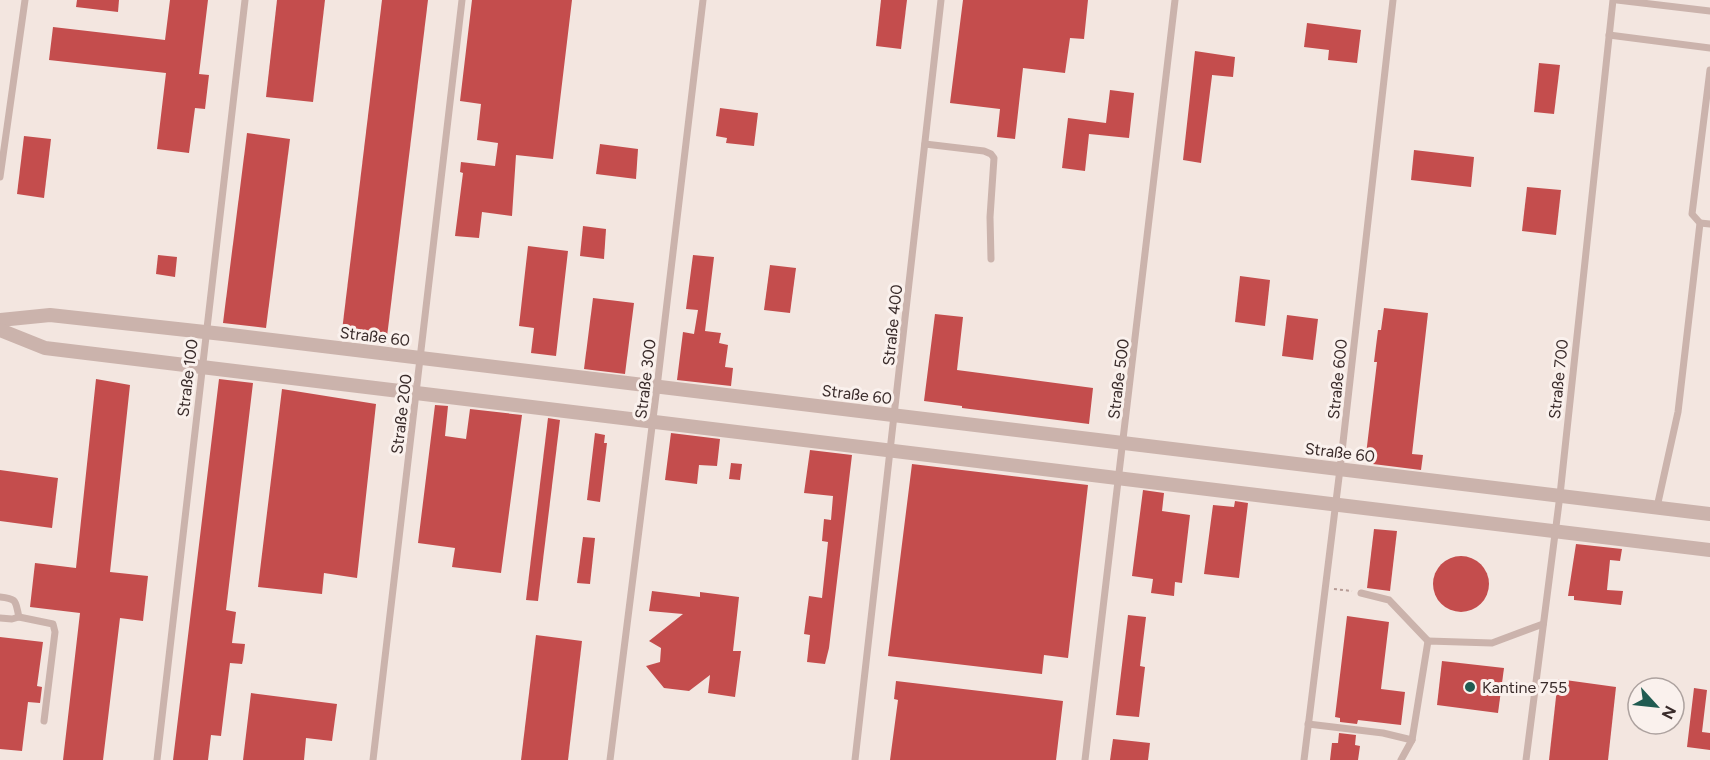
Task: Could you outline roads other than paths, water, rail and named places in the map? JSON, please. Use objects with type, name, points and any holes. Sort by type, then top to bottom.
[{"type":"street","name":"Straße 60","points":[[0,320],[50,315],[206,332],[1710,514]]},
{"type":"street","points":[[0,330],[45,348],[1710,550]]},
{"type":"lane","points":[[0,177],[25,0]]},
{"type":"lane","name":"Straße 100","points":[[157,760],[245,0]]},
{"type":"lane","name":"Straße 200","points":[[373,760],[462,0]]},
{"type":"lane","name":"Straße 300","points":[[610,760],[703,0]]},
{"type":"lane","name":"Straße 400","points":[[855,760],[941,0]]},
{"type":"lane","name":"Straße 500","points":[[1085,760],[1120,478],[1174,0]]},
{"type":"lane","name":"Straße 600","points":[[1304,760],[1336,505],[1393,0]]},
{"type":"lane","points":[[1615,0],[1710,11]]},
{"type":"lane","name":"Straße 700","points":[[1526,760],[1560,495],[1609,35],[1615,0]]},
{"type":"lane","points":[[1609,35],[1710,48]]},
{"type":"lane","points":[[1710,70],[1692,214],[1700,223],[1710,224]]},
{"type":"lane","points":[[925,144],[984,151],[994,158],[990,217],[991,259]]},
{"type":"lane","points":[[1657,507],[1678,412],[1700,223]]},
{"type":"lane","points":[[1361,593],[1389,600],[1428,641],[1492,643],[1544,624]]},
{"type":"lane","points":[[0,597],[13,598],[19,616]]},
{"type":"lane","points":[[0,618],[12,620],[19,616],[53,624],[55,632],[44,721]]},
{"type":"lane","points":[[1401,760],[1412,740],[1428,641]]},
{"type":"lane","points":[[1308,724],[1383,733],[1412,740]]},
{"type":"place","name":"Kantine 755","points":[[1470,687]]}]
